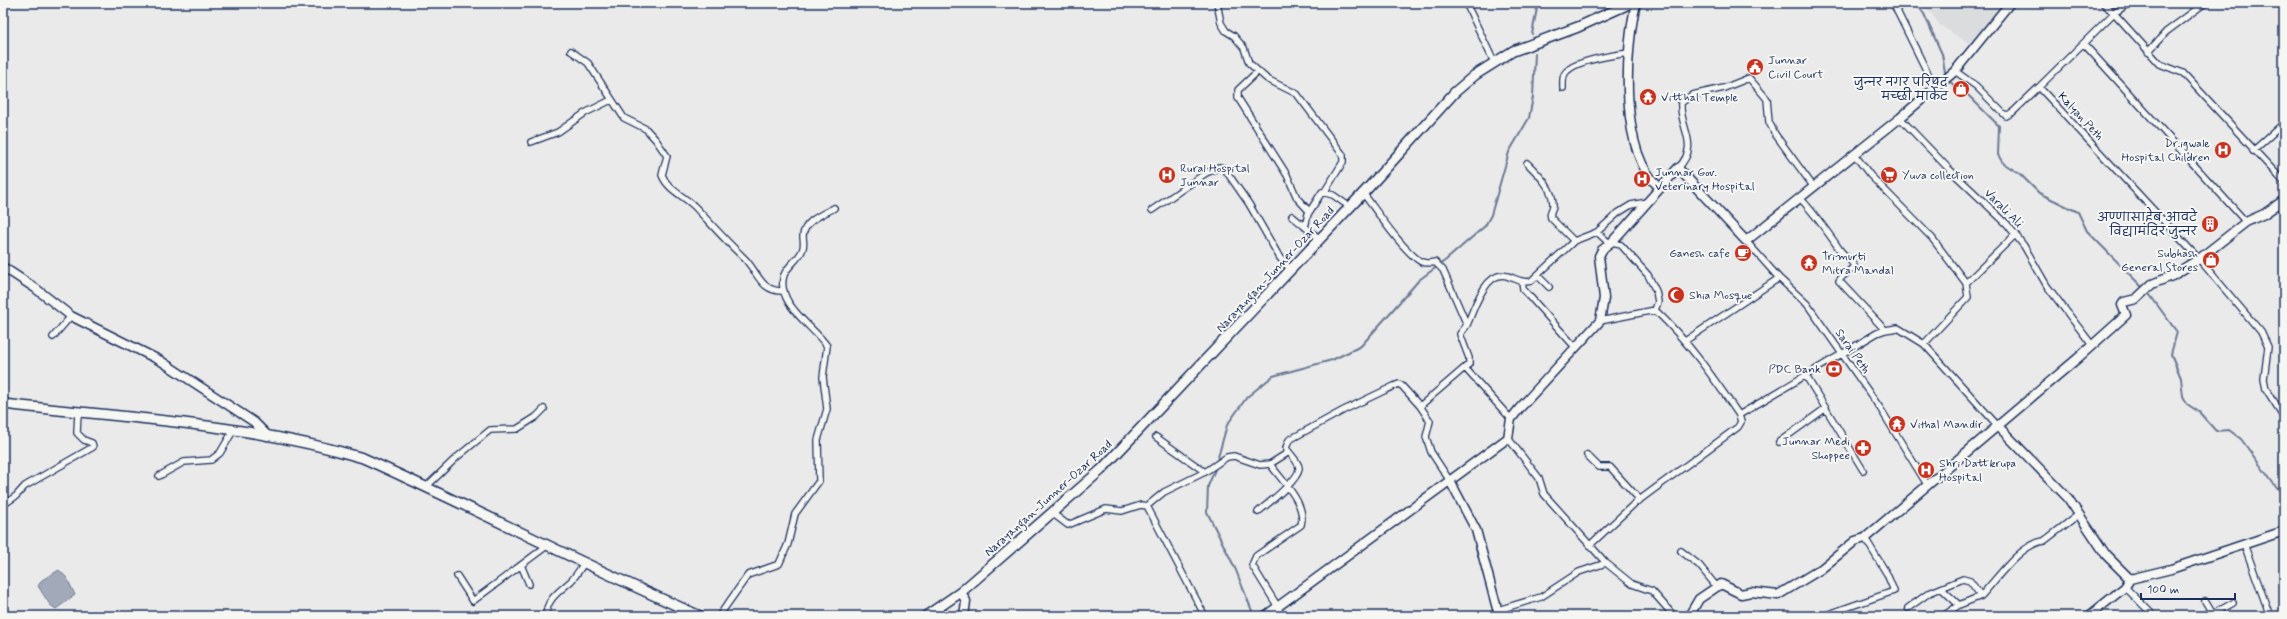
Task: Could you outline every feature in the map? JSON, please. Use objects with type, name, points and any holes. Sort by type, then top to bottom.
[{"type":"main road","name":"Narayangan-Junner-Ozar Road","points":[[926,616],[961,592],[1101,470],[1320,240],[1455,92],[1494,62],[1513,51],[1578,27],[1632,3]]},
{"type":"main road","points":[[3,404],[268,436],[332,449],[363,458],[548,545],[607,575],[700,616]]},
{"type":"street","points":[[1217,3],[1221,24],[1226,32],[1238,41],[1244,48],[1249,63],[1257,72],[1280,87],[1297,94],[1343,155],[1343,162],[1325,192],[1322,192],[1309,211],[1305,227]]},
{"type":"street","points":[[1466,3],[1494,62]]},
{"type":"street","points":[[1636,3],[1632,22],[1629,53],[1630,125],[1641,162],[1648,176],[1659,187]]},
{"type":"street","points":[[1893,3],[1935,88]]},
{"type":"street","points":[[1678,168],[1746,241],[1900,118],[1955,71],[2010,3]]},
{"type":"street","points":[[2103,3],[2114,13],[2160,64],[2183,73],[2253,151],[2284,182]]},
{"type":"street","points":[[1955,71],[1976,86],[2006,116],[2013,112],[2114,13],[2130,3]]},
{"type":"street","points":[[2148,52],[2166,32],[2205,3]]},
{"type":"street","points":[[2084,44],[2246,222]]},
{"type":"street","points":[[570,51],[588,63],[624,118],[646,129],[665,152],[667,159],[662,175],[667,184],[697,208],[708,223],[748,262],[767,288],[774,292],[784,291]]},
{"type":"street","points":[[1563,88],[1563,78],[1566,71],[1574,66],[1629,53]]},
{"type":"street","points":[[1257,72],[1238,90],[1238,98],[1286,175],[1297,198],[1309,211]]},
{"type":"street","points":[[1264,616],[1508,438],[1511,420],[1575,347],[1600,321],[1604,298],[1599,256],[1602,250],[1611,243],[1659,187],[1684,162],[1689,150],[1688,136],[1680,112],[1681,103],[1692,95],[1724,88],[1749,78],[1767,99],[1769,122],[1775,134],[1813,186]]},
{"type":"street","name":"Kalyan Peth","points":[[2039,87],[2199,259],[2267,341],[2264,379],[2266,389],[2284,417]]},
{"type":"street","points":[[531,142],[558,132],[585,113],[611,100]]},
{"type":"street","name":"Varali Ali","points":[[1900,118],[2016,234],[2047,286],[2092,345]]},
{"type":"street","points":[[2253,151],[2284,123]]},
{"type":"street","points":[[1854,154],[1880,186],[1932,238],[1966,283],[1968,297],[1924,344]]},
{"type":"street","points":[[1527,163],[1548,187],[1553,206],[1550,214],[1551,218],[1574,241]]},
{"type":"street","points":[[1152,210],[1206,173],[1219,167],[1224,168],[1248,204],[1280,258],[1291,270]]},
{"type":"street","points":[[1325,192],[1350,207]]},
{"type":"street","points":[[1363,193],[1409,252],[1420,261],[1437,263],[1443,270],[1467,325]]},
{"type":"street","points":[[1800,198],[1819,218],[1841,251],[1853,262],[1854,266],[1852,270],[1841,277],[1839,281],[1884,330]]},
{"type":"street","points":[[1690,616],[1699,599],[1716,587],[1725,584],[1741,594],[1750,592],[1778,595],[1821,568],[1855,541],[1865,538],[1928,486],[2126,315],[2122,305],[2124,302],[2136,299],[2152,284],[2172,276],[2199,259],[2246,222],[2264,214],[2284,200]]},
{"type":"street","points":[[1420,406],[1469,364],[1470,358],[1460,334],[1467,325],[1483,288],[1490,281],[1502,275],[1527,283],[1538,276],[1574,241],[1597,232],[1618,213],[1631,205],[1647,202]]},
{"type":"street","points":[[719,616],[748,575],[779,564],[788,544],[795,514],[819,481],[818,440],[827,409],[823,377],[827,346],[798,314],[782,286],[784,275],[803,250],[805,229],[810,222],[834,208]]},
{"type":"street","points":[[1292,216],[1320,240]]},
{"type":"street","points":[[1597,232],[1605,240],[1611,243],[1617,243],[1623,247],[1648,275],[1656,291],[1658,302],[1656,310]]},
{"type":"street","points":[[1966,283],[2016,234]]},
{"type":"street","name":"Sarai Peth","points":[[1746,241],[1779,278],[1807,304],[1884,414],[1928,486]]},
{"type":"street","points":[[3,267],[35,288],[71,316],[161,361],[254,422],[268,436]]},
{"type":"street","points":[[1538,276],[1550,287]]},
{"type":"street","points":[[1685,341],[1779,278]]},
{"type":"street","points":[[1522,281],[1523,289],[1575,347]]},
{"type":"street","points":[[1600,321],[1656,310]]},
{"type":"street","points":[[1590,546],[1640,500],[1738,427],[1741,422],[1739,415],[1709,370],[1685,341],[1656,310]]},
{"type":"street","points":[[53,337],[71,316]]},
{"type":"street","points":[[1739,415],[1843,356],[1884,330],[1904,330],[1924,344],[1998,426],[2068,498],[2106,555],[2130,579]]},
{"type":"street","points":[[1465,368],[1511,420]]},
{"type":"street","points":[[1806,376],[1863,470]]},
{"type":"street","points":[[1258,512],[1287,486],[1299,469],[1286,448],[1289,440],[1344,410],[1399,384],[1420,406],[1430,421],[1426,437],[1431,452],[1450,481],[1476,530],[1499,613],[1541,597],[1579,572],[1606,563]]},
{"type":"street","points":[[1779,442],[1826,408]]},
{"type":"street","points":[[426,487],[456,458],[490,430],[517,428],[536,417],[544,409]]},
{"type":"street","points":[[3,505],[16,496],[25,486],[93,447],[92,443],[84,440],[77,433],[78,412]]},
{"type":"street","points":[[159,476],[184,462],[206,462],[211,460],[220,453],[233,431]]},
{"type":"street","points":[[1156,437],[1182,458],[1205,472]]},
{"type":"street","points":[[1508,438],[1539,478],[1544,494],[1590,546],[1606,563],[1632,584],[1652,591],[1674,616]]},
{"type":"street","points":[[1052,513],[1068,525],[1106,509],[1122,511],[1141,505],[1147,506],[1164,492],[1205,472],[1214,464],[1222,460],[1234,456],[1260,465],[1270,464],[1289,452]]},
{"type":"street","points":[[1587,455],[1599,467],[1610,467],[1640,500]]},
{"type":"street","points":[[1270,464],[1287,486],[1300,508],[1302,518],[1301,525],[1256,556],[1252,565],[1278,607],[1281,616]]},
{"type":"street","points":[[1147,506],[1205,616]]},
{"type":"street","points":[[1943,616],[1960,605],[1981,596],[2012,560],[2038,542],[2044,541],[2078,515]]},
{"type":"street","points":[[2089,616],[2125,587],[2130,579],[2171,569],[2284,531]]},
{"type":"street","points":[[1822,616],[1894,591],[1887,574],[1865,538]]},
{"type":"street","points":[[2244,544],[2270,616]]},
{"type":"street","points":[[457,576],[473,601],[548,545]]},
{"type":"street","points":[[1681,550],[1699,565],[1716,587]]},
{"type":"street","points":[[546,616],[546,609],[552,599],[560,588],[573,578],[584,563]]},
{"type":"street","points":[[521,566],[530,584]]},
{"type":"street","points":[[1908,608],[1929,593],[1967,579],[1981,596]]},
{"type":"street","points":[[2125,587],[2154,616]]},
{"type":"street","points":[[1942,589],[1960,605]]},
{"type":"street","points":[[961,592],[966,601],[964,616]]},
{"type":"street","points":[[2205,601],[2212,614]]},
{"type":"street","points":[[2201,616],[2212,614],[2232,603]]},
{"type":"shaded area","points":[[1923,3],[2000,3],[2002,5],[1970,44],[1940,25]]},
{"type":"water","points":[[59,570],[67,578],[75,595],[56,609],[50,605],[38,586],[42,580]]},
{"type":"waterway","points":[[1532,34],[1538,3]]},
{"type":"waterway","points":[[1916,3],[1924,14],[1942,54],[1945,72]]},
{"type":"waterway","points":[[1217,461],[1227,425],[1247,397],[1273,376],[1332,360],[1361,346],[1419,280],[1446,260],[1485,226],[1491,215],[1509,152],[1529,118],[1533,97],[1535,53]]},
{"type":"waterway","points":[[1950,82],[1969,96],[1999,126],[1998,155],[2003,163],[2020,174],[2039,193],[2078,212],[2087,231],[2143,288]]},
{"type":"waterway","points":[[2147,291],[2177,332],[2171,354],[2181,378],[2183,396],[2187,404],[2199,412],[2216,431],[2229,430],[2241,439],[2284,498]]},
{"type":"waterway","points":[[1216,467],[1208,486],[1207,512],[1235,568],[1254,616]]},
{"type":"place","name":"Junnar Civil Court","points":[[1755,67]]},
{"type":"place","name":"जुन्नर नगर परिषद मच्छी मार्केट","points":[[1961,89]]},
{"type":"place","name":"Vitthal Temple","points":[[1648,97]]},
{"type":"place","name":"Dr.igwale Hospital Children","points":[[2223,150]]},
{"type":"place","name":"Rural Hospital Junnar","points":[[1167,175]]},
{"type":"place","name":"Yuva collection","points":[[1889,175]]},
{"type":"place","name":"Junnar Gov. Veterinary Hospital","points":[[1642,179]]},
{"type":"place","name":"अण्णासाहेब आवटे विद्यामंदिर जुन्नर","points":[[2210,224]]},
{"type":"place","name":"Ganesh cafe","points":[[1743,253]]},
{"type":"place","name":"Subhash General Stores","points":[[2211,260]]},
{"type":"place","name":"Trimurti Mitra Mandal","points":[[1809,263]]},
{"type":"place","name":"Shia Mosque","points":[[1676,295]]},
{"type":"place","name":"PDC Bank","points":[[1834,369]]},
{"type":"place","name":"Vithal Mandir","points":[[1897,424]]},
{"type":"place","name":"Junnar Medi Shoppee","points":[[1863,448]]},
{"type":"place","name":"Shri Dattkrupa Hospital","points":[[1926,470]]}]
